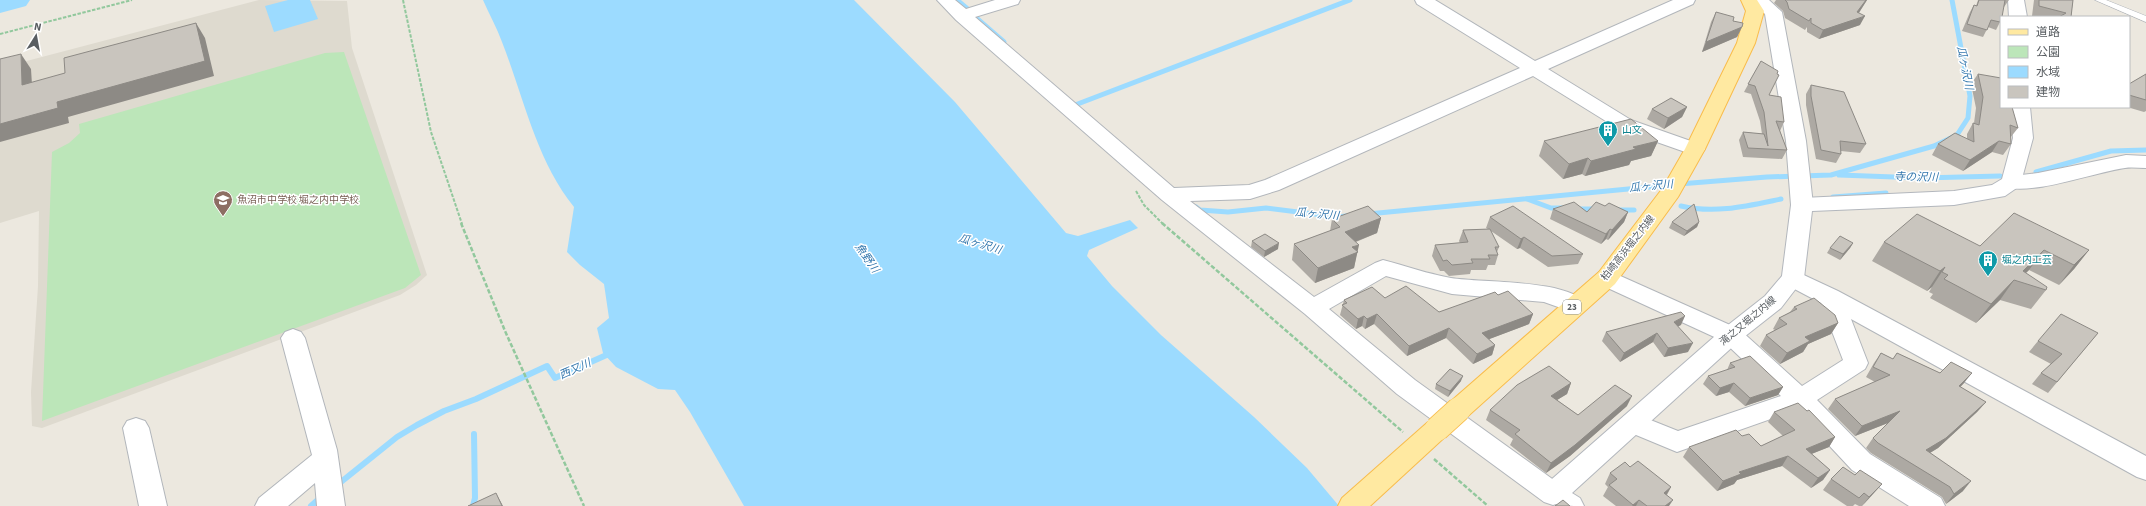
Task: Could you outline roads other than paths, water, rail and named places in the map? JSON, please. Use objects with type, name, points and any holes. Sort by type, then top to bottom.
[{"type":"main road","name":"柏崎高浜堀之内線","points":[[1352,506],[1416,450],[1458,409],[1517,359],[1575,304],[1607,278],[1676,184],[1695,149],[1746,43],[1755,11],[1749,0]]},
{"type":"street","points":[[945,0],[1169,195],[1313,308],[1406,387],[1562,500]]},
{"type":"street","points":[[962,16],[1012,0]]},
{"type":"street","points":[[1423,0],[1624,124],[1695,149]]},
{"type":"street","points":[[1169,195],[1250,192],[1272,184],[1687,0]]},
{"type":"street","points":[[1759,0],[1773,12],[1796,141],[1800,185],[1793,278],[2146,469]]},
{"type":"street","points":[[2016,0],[2018,16]]},
{"type":"street","points":[[2011,182],[2023,138],[2020,108]]},
{"type":"street","points":[[1800,185],[1954,198],[1998,192],[2011,182],[2038,180],[2126,161],[2146,162]]},
{"type":"street","points":[[1313,308],[1383,268],[1452,286],[1547,294],[1575,304]]},
{"type":"street","points":[[1607,278],[1731,335],[1800,399],[1861,462],[1931,506]]},
{"type":"street","name":"滝之又堀之内線","points":[[1562,500],[1633,423],[1731,335],[1773,302],[1793,278]]},
{"type":"street","points":[[1633,423],[1677,442],[1800,399],[1856,363],[1830,297]]},
{"type":"street","points":[[293,338],[324,450],[330,505]]},
{"type":"street","points":[[136,428],[153,506]]},
{"type":"street","points":[[269,506],[325,463]]},
{"type":"lane","points":[[2099,0],[2146,19]]},
{"type":"water","points":[[288,0],[310,0],[318,19],[274,32],[265,6]]},
{"type":"water","name":"魚野川","points":[[483,0],[854,0],[955,102],[1066,233],[1078,236],[1130,220],[1138,228],[1089,250],[1087,256],[1112,286],[1161,335],[1254,417],[1307,468],[1339,506],[744,506],[690,412],[675,390],[658,389],[616,367],[603,353],[597,328],[609,318],[604,284],[580,265],[567,252],[574,207],[561,189],[540,149],[510,63]]},
{"type":"waterway","points":[[0,5],[17,0]]},
{"type":"waterway","points":[[957,0],[970,11]]},
{"type":"waterway","points":[[1075,105],[1350,0]]},
{"type":"waterway","name":"瓜ヶ沢川","points":[[1679,184],[1767,177],[1831,175],[1934,146],[1957,135],[1968,118],[1970,96],[1952,0]]},
{"type":"waterway","points":[[974,16],[1004,42]]},
{"type":"waterway","name":"寺の沢川","points":[[2036,172],[2111,151],[2146,150]]},
{"type":"waterway","name":"寺の沢川","points":[[1839,175],[1922,178],[2000,176]]},
{"type":"waterway","name":"瓜ヶ沢川","points":[[1368,214],[1670,185]]},
{"type":"waterway","points":[[1833,197],[1886,193]]},
{"type":"waterway","points":[[1527,199],[1551,208],[1562,208]]},
{"type":"waterway","points":[[1681,206],[1719,209],[1781,199]]},
{"type":"waterway","name":"瓜ヶ沢川","points":[[1196,207],[1200,210],[1228,212],[1266,208],[1338,217],[1346,216]]},
{"type":"waterway","points":[[1577,209],[1596,209]]},
{"type":"waterway","points":[[1617,210],[1634,210]]},
{"type":"waterway","name":"西又川","points":[[336,486],[397,437],[444,411],[476,399],[547,366],[555,378],[611,353]]},
{"type":"waterway","points":[[473,506],[475,498],[474,434]]},
{"type":"waterway","name":"西又川","points":[[311,506],[321,497]]},
{"type":"place","name":"山文","points":[[1608,147]]},
{"type":"place","name":"魚沼市中学校 堀之内中学校","points":[[223,217]]},
{"type":"place","name":"堀之内工芸","points":[[1988,277]]}]
